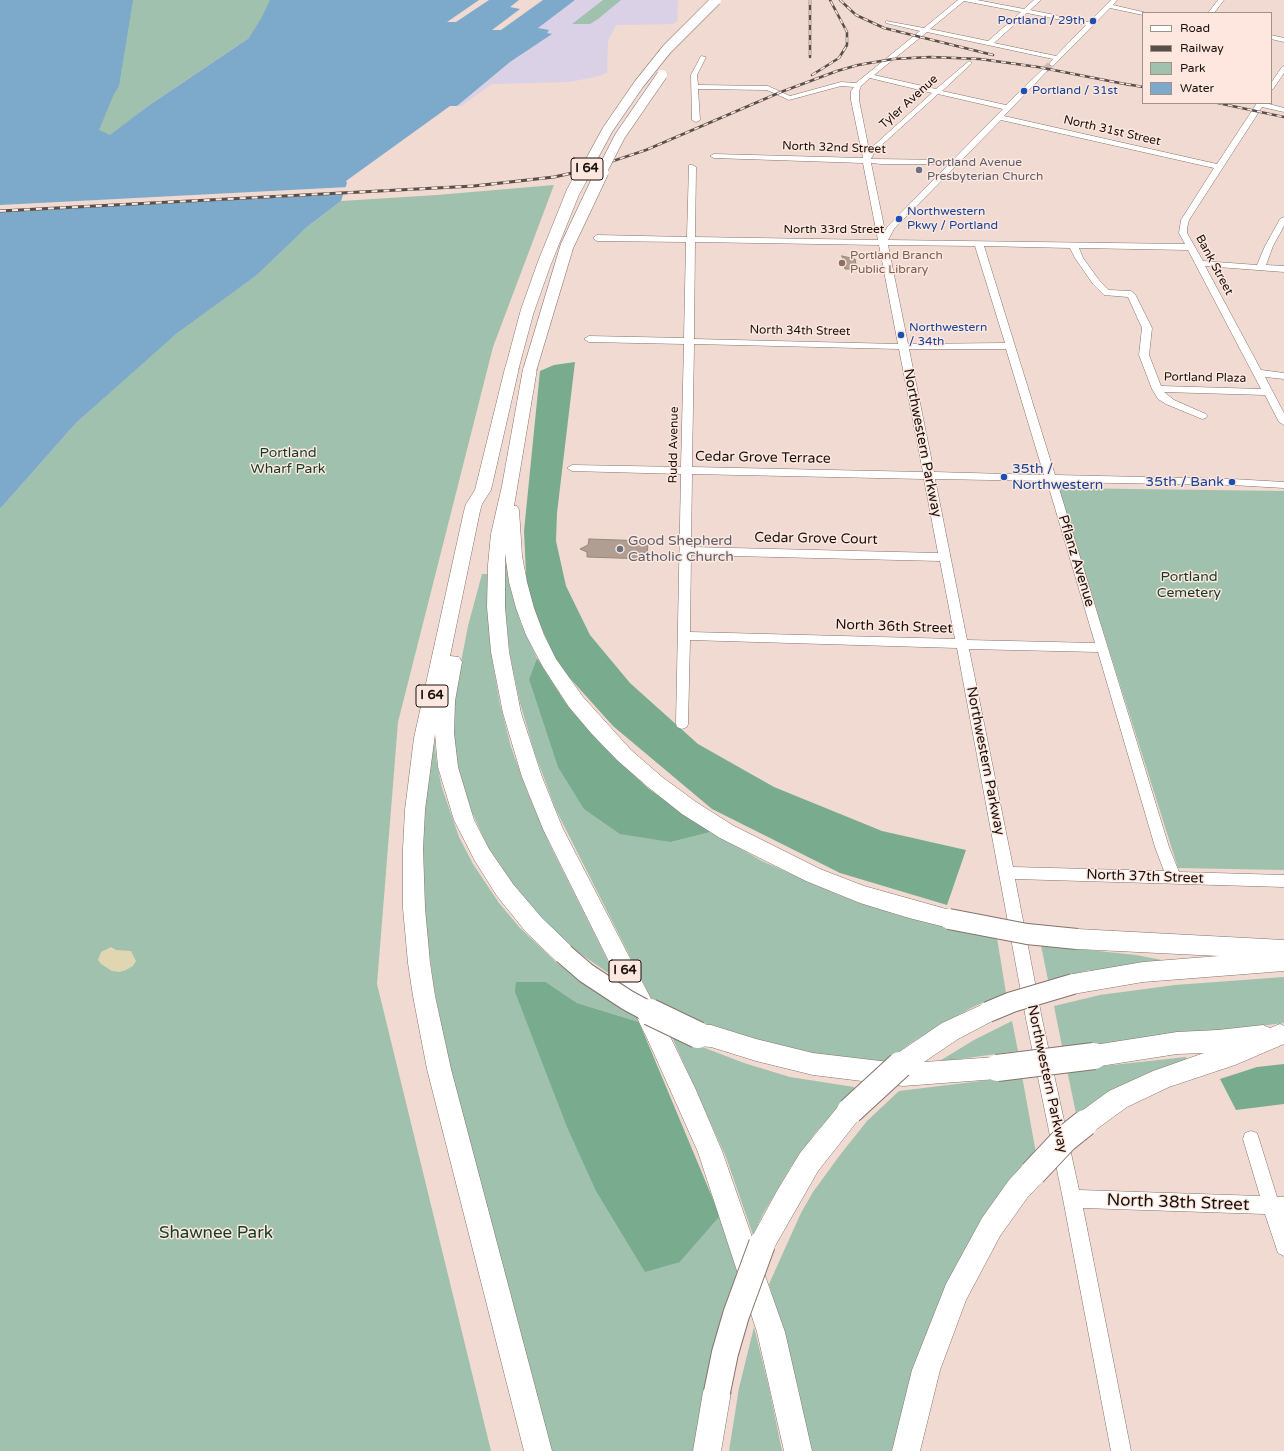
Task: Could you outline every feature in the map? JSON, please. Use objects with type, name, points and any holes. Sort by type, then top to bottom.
[{"type":"highway","name":"I 64","points":[[538,1451],[439,1069],[419,963],[414,908],[413,849],[415,810],[424,738],[472,511],[474,504],[483,490],[527,312],[544,264],[573,192],[608,129],[639,84],[679,35],[716,0]]},
{"type":"highway","points":[[680,53],[729,0]]},
{"type":"highway","name":"I 64","points":[[667,68],[620,136],[596,183],[567,246],[544,318],[530,369],[510,486],[499,534],[495,590],[497,623],[501,659],[508,698],[519,739],[538,795],[553,829],[655,1030],[710,1151],[772,1332],[798,1451]]},
{"type":"highway","points":[[495,439],[491,625],[499,687],[507,717],[527,782],[554,845],[624,984],[686,1117],[707,1166],[738,1256],[765,1353],[788,1451]]},
{"type":"highway","points":[[510,486],[515,568],[521,594],[535,635],[549,662],[566,689],[586,715],[615,746],[672,795],[708,820],[748,844],[790,865],[860,894],[949,919],[1028,934],[1078,939],[1284,950]]},
{"type":"highway","points":[[483,490],[485,505],[446,701],[444,733],[448,767],[464,820],[493,873],[518,907],[564,954],[591,976],[627,1000],[675,1025],[698,1035],[711,1036],[756,1050],[813,1064],[903,1075],[997,1068],[1094,1056],[1177,1043],[1218,1041],[1282,1034]]},
{"type":"highway","points":[[707,1451],[725,1352],[748,1279],[762,1244],[809,1162],[850,1111],[900,1065],[950,1031],[988,1012],[1012,1002],[1073,984],[1143,972],[1284,961]]},
{"type":"highway","points":[[906,1451],[926,1370],[955,1293],[991,1227],[1018,1189],[1065,1139],[1118,1099],[1161,1079],[1235,1054],[1282,1034]]},
{"type":"street","points":[[695,87],[768,88],[789,98],[841,84],[858,85],[962,0]]},
{"type":"street","points":[[966,0],[1091,24]]},
{"type":"street","points":[[989,44],[1038,0]]},
{"type":"street","points":[[883,242],[891,228],[954,162],[1114,0]]},
{"type":"street","points":[[1211,12],[1221,0]]},
{"type":"street","points":[[1108,6],[1142,13]]},
{"type":"street","points":[[888,22],[1057,58]]},
{"type":"street","points":[[1272,37],[1284,40]]},
{"type":"street","points":[[696,120],[694,75],[703,57]]},
{"type":"street","name":"Tyler Avenue","points":[[866,160],[872,150],[969,63]]},
{"type":"street","points":[[1272,86],[1284,68]]},
{"type":"street","points":[[869,76],[1008,108]]},
{"type":"street","name":"Northwestern Parkway","points":[[858,85],[855,91],[855,100],[866,160],[1007,873],[1034,1019],[1072,1199],[1121,1451]]},
{"type":"street","points":[[1260,104],[1284,110]]},
{"type":"street","name":"Bank Street","points":[[1260,104],[1185,220],[1183,228],[1199,263],[1284,422]]},
{"type":"street","name":"North 31st Street","points":[[999,117],[1219,167]]},
{"type":"street","name":"North 32nd Street","points":[[714,156],[866,160],[881,162],[954,162]]},
{"type":"street","name":"Rudd Avenue","points":[[682,724],[692,167]]},
{"type":"street","points":[[1261,266],[1269,246],[1284,219]]},
{"type":"street","name":"North 33rd Street","points":[[597,238],[1191,247]]},
{"type":"street","name":"Pflanz Avenue","points":[[980,244],[1103,648],[1162,848],[1174,878]]},
{"type":"street","name":"Portland Plaza","points":[[1074,246],[1079,258],[1106,293],[1131,294],[1147,328],[1144,355],[1157,389],[1268,392]]},
{"type":"street","points":[[1199,263],[1261,266],[1284,269]]},
{"type":"street","name":"North 34th Street","points":[[589,340],[903,346],[1011,346]]},
{"type":"street","points":[[1258,373],[1284,376]]},
{"type":"street","points":[[1157,389],[1162,397],[1170,402],[1202,416]]},
{"type":"street","name":"Cedar Grove Terrace","points":[[572,468],[1232,482],[1284,485]]},
{"type":"street","name":"Cedar Grove Court","points":[[686,551],[945,557]]},
{"type":"street","name":"North 36th Street","points":[[684,636],[1103,648]]},
{"type":"street","name":"North 37th Street","points":[[1007,873],[1284,881]]},
{"type":"street","points":[[1251,1139],[1278,1206],[1284,1247]]},
{"type":"street","name":"North 38th Street","points":[[1072,1199],[1278,1206]]},
{"type":"shaded area","points":[[575,0],[678,0],[677,21],[673,24],[616,25],[608,41],[607,73],[569,82],[492,84],[461,106],[457,106],[510,62],[551,34],[532,32]]},
{"type":"green space","points":[[116,0],[295,0],[249,38],[148,106],[97,146]]},
{"type":"green space","points":[[603,0],[621,0],[590,24],[572,24]]},
{"type":"green space","name":"Shawnee Park","points":[[554,185],[493,347],[398,722],[377,984],[491,1451],[0,1451],[0,509],[76,423],[177,332],[257,275],[307,227],[341,201],[437,195]]},
{"type":"green space","points":[[575,362],[557,513],[556,541],[566,586],[590,635],[630,683],[698,744],[774,787],[882,831],[966,850],[947,905],[840,873],[712,809],[613,726],[558,665],[527,595],[524,531],[540,371],[554,365]]},
{"type":"green space","name":"Portland Cemetery","points":[[1058,488],[1284,491],[1284,870],[1178,868]]},
{"type":"green space","points":[[505,565],[507,565],[511,591],[521,624],[537,658],[529,679],[671,842],[711,832],[762,861],[839,895],[898,915],[997,938],[1006,993],[973,1007],[942,1024],[911,1043],[882,1065],[852,1063],[705,1029],[652,1000],[556,810],[535,754],[520,703],[510,655],[505,609]]},
{"type":"green space","points":[[482,574],[488,574],[488,613],[493,665],[500,704],[511,747],[527,791],[550,845],[617,979],[572,948],[525,902],[490,852],[467,801],[460,778],[453,734],[455,693],[468,626]]},
{"type":"green space","points":[[537,658],[565,702],[603,746],[649,789],[711,832],[671,842],[620,834],[584,809],[558,767],[529,679]]},
{"type":"green space","points":[[434,740],[442,788],[459,837],[473,864],[499,903],[520,928],[556,962],[589,986],[588,987],[637,1018],[639,1022],[577,1003],[546,982],[516,983],[680,1262],[720,1216],[737,1272],[725,1310],[695,1451],[552,1451],[451,1072],[434,988],[425,921],[423,840],[426,788]]},
{"type":"green space","points":[[1041,945],[1136,955],[1167,961],[1092,974],[1090,970],[1048,980]]},
{"type":"green space","points":[[1284,977],[1284,1023],[1091,1047],[1089,1044],[1062,1046],[1054,1006],[1100,995],[1175,985]]},
{"type":"green space","points":[[516,982],[546,982],[577,1003],[639,1022],[720,1216],[680,1262],[645,1272],[596,1191],[567,1127],[515,992]]},
{"type":"green space","points":[[1012,1021],[1018,1051],[938,1062],[974,1040]]},
{"type":"green space","points":[[671,1035],[744,1063],[790,1077],[854,1087],[855,1090],[816,1132],[792,1165],[763,1214],[753,1235],[726,1157]]},
{"type":"green space","points":[[1186,1057],[1187,1059],[1144,1078],[1077,1118],[1067,1070]]},
{"type":"green space","points":[[1284,1064],[1284,1104],[1236,1110],[1220,1079],[1257,1067]]},
{"type":"green space","points":[[1022,1076],[1036,1153],[1011,1182],[894,1451],[811,1451],[798,1388],[769,1284],[801,1213],[813,1192],[867,1121],[899,1091]]},
{"type":"green space","points":[[754,1327],[782,1451],[729,1451],[739,1388]]},
{"type":"sand","points":[[111,947],[116,950],[131,951],[136,961],[133,966],[120,972],[112,971],[101,964],[98,960],[101,952]]},
{"type":"water","points":[[0,0],[133,0],[119,86],[113,96],[99,130],[110,135],[148,106],[249,38],[262,17],[270,0],[575,0],[538,28],[549,30],[547,33],[552,34],[510,62],[457,106],[450,106],[346,181],[347,183],[341,201],[307,227],[257,275],[177,333],[76,423],[0,509]]},
{"type":"pier","points":[[479,0],[489,0],[456,22],[447,22]]},
{"type":"pier","points":[[519,0],[543,0],[501,30],[492,30],[520,9],[510,7]]},
{"type":"pier","points":[[348,187],[345,194],[0,212],[0,205]]},
{"type":"building","points":[[842,256],[855,259],[857,269],[845,269]]},
{"type":"building","name":"Good Shepherd Catholic Church","points":[[589,539],[648,541],[647,559],[587,557],[587,552],[580,549],[588,545]]},
{"type":"tunnel","points":[[1045,70],[1050,65]]},
{"type":"railway","points":[[810,0],[810,57]]},
{"type":"railway","points":[[812,75],[839,58],[847,45],[847,32],[830,0]]},
{"type":"railway","points":[[840,0],[856,15],[884,28],[993,55]]},
{"type":"railway","points":[[572,173],[589,169],[646,150],[781,92],[837,71],[858,65],[893,59],[930,57],[980,59],[1038,67],[1130,85]]},
{"type":"railway","points":[[1126,84],[1142,87]]},
{"type":"railway","points":[[1223,104],[1284,117]]},
{"type":"railway","points":[[0,211],[474,186],[554,177],[577,172]]},
{"type":"place","name":"Portland / 29th","points":[[1093,21]]},
{"type":"place","name":"Portland / 31st","points":[[1024,91]]},
{"type":"place","name":"Portland Avenue Presbyterian Church","points":[[919,170]]},
{"type":"place","name":"Northwestern Pkwy / Portland","points":[[899,219]]},
{"type":"place","name":"Portland Branch Public Library","points":[[842,263]]},
{"type":"place","name":"Northwestern / 34th","points":[[901,335]]},
{"type":"place","name":"35th / Northwestern","points":[[1004,477]]},
{"type":"place","name":"35th / Bank","points":[[1232,482]]},
{"type":"place","name":"Good Shepherd Catholic Church","points":[[620,549]]},
{"type":"park label","name":"Portland Wharf Park","points":[[288,462]]}]
